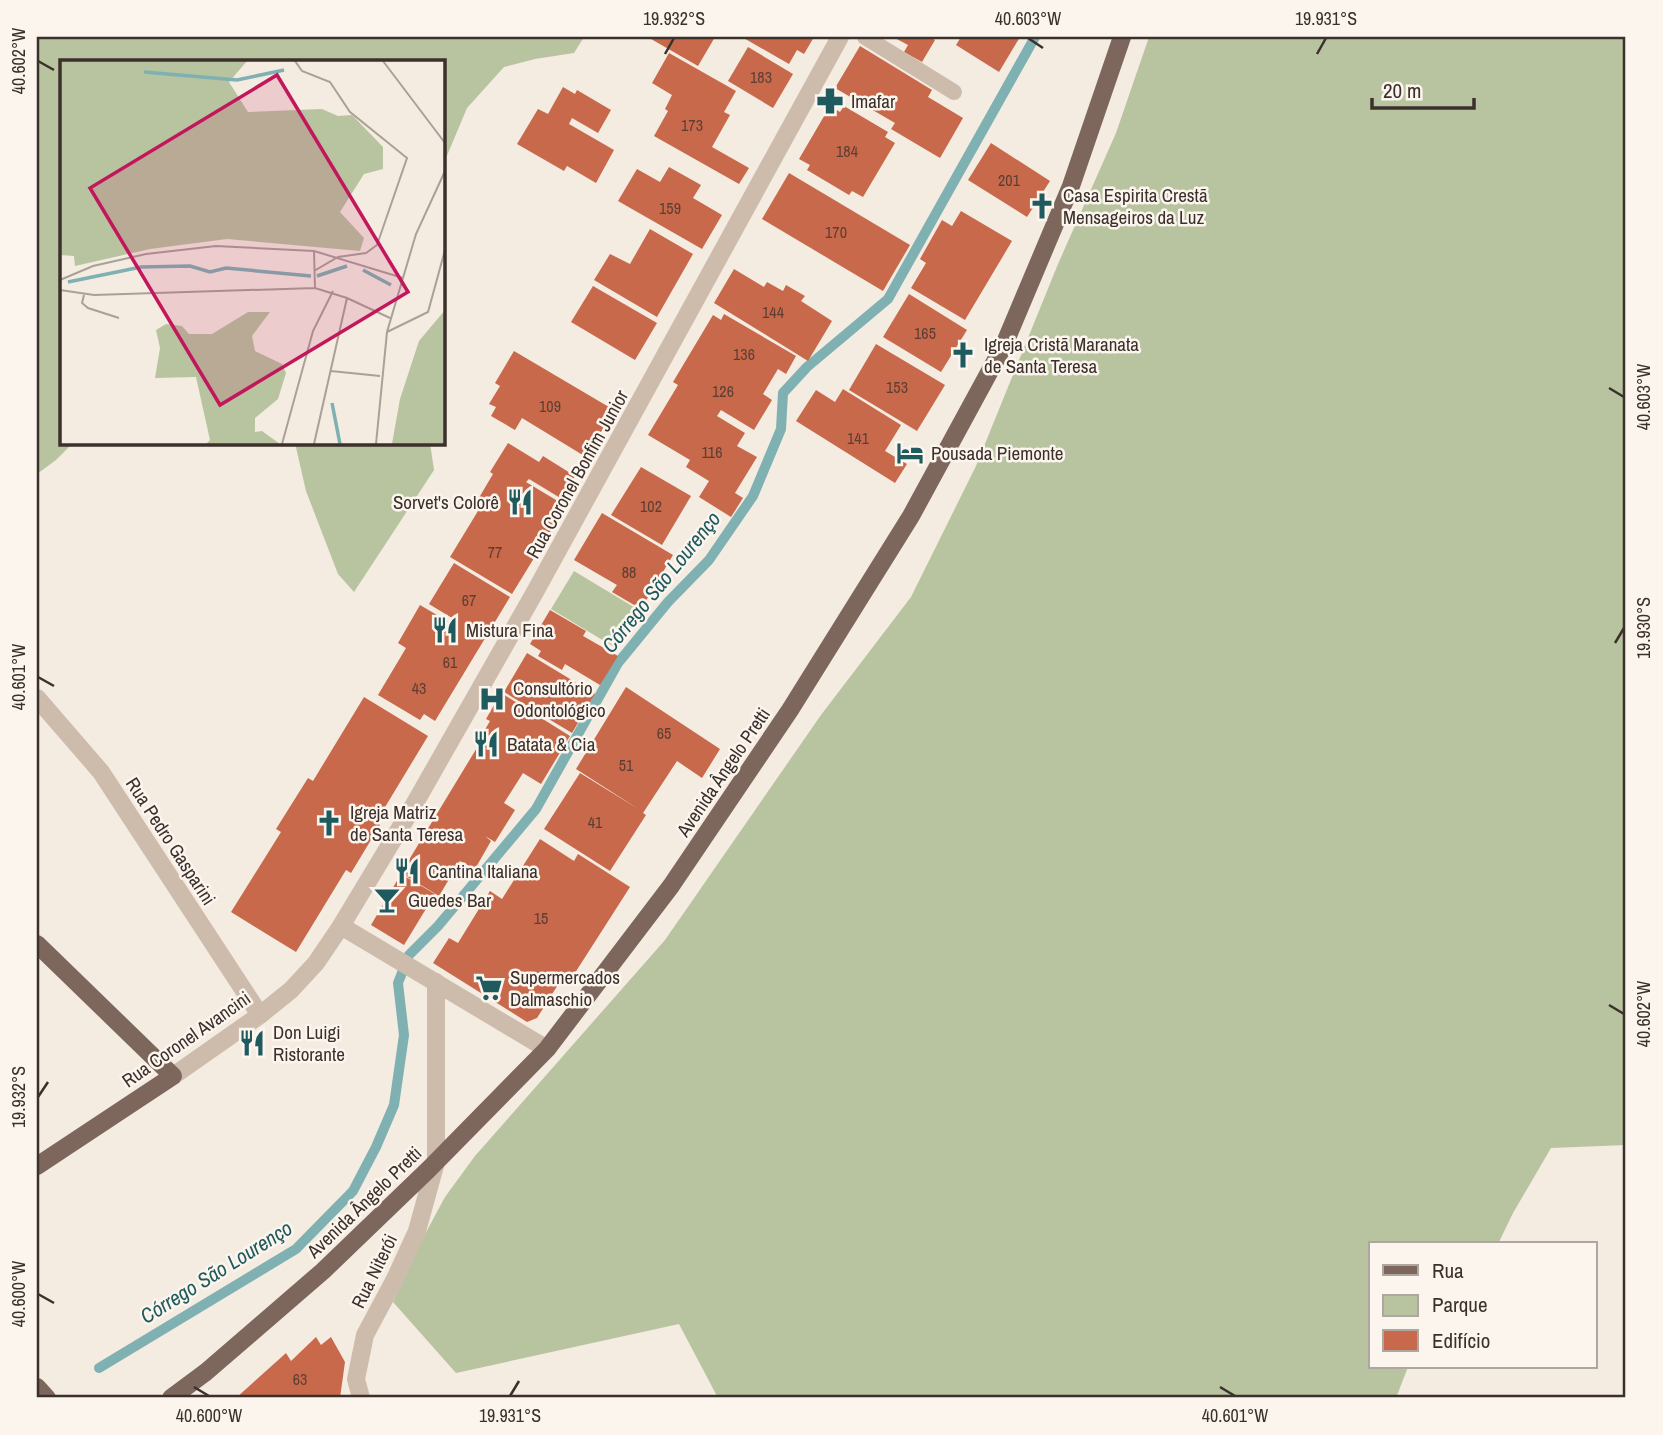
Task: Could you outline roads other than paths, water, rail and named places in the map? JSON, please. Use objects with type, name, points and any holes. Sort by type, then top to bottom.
[{"type":"main road","name":"Avenida Ângelo Pretti","points":[[171,1398],[323,1271],[436,1162],[547,1049],[671,886],[790,710],[911,516],[1004,345],[1071,186],[1122,37]]},
{"type":"main road","points":[[37,944],[173,1076]]},
{"type":"main road","name":"Rua Coronel Avancini","points":[[37,1166],[173,1076]]},
{"type":"main road","points":[[37,1387],[47,1398]]},
{"type":"street","name":"Rua Coronel Bonfim Junior","points":[[341,926],[536,592],[840,37]]},
{"type":"street","name":"Rua Pedro Gasparini","points":[[37,698],[101,772],[260,1015]]},
{"type":"street","points":[[341,926],[547,1049]]},
{"type":"street","name":"Rua Coronel Avancini","points":[[173,1076],[260,1015],[290,990],[316,963],[341,926]]},
{"type":"street","name":"Rua Niterói","points":[[361,1398],[356,1378],[365,1335],[417,1231],[436,1162],[436,982]]},
{"type":"lane","points":[[865,37],[954,92]]},
{"type":"waterway","name":"Córrego São Lourenço","points":[[99,1368],[296,1249],[353,1191],[394,1105],[404,1035],[398,983],[409,955],[438,926],[536,809],[618,663],[668,602],[709,560],[753,496],[781,429],[783,393],[807,367],[888,299],[1035,37]]},
{"type":"place","name":"Imafar","points":[[830,101]]},
{"type":"place","name":"Casa Espirita Crestã Mensageiros da Luz","points":[[1042,206]]},
{"type":"place","name":"Igreja Cristã Maranata de Santa Teresa","points":[[963,355]]},
{"type":"place","name":"Pousada Piemonte","points":[[910,453]]},
{"type":"place","name":"Sorvet's Colorê","points":[[520,502]]},
{"type":"place","name":"Mistura Fina","points":[[445,630]]},
{"type":"place","name":"Consultório Odontológico","points":[[492,699]]},
{"type":"place","name":"Batata & Cia","points":[[486,744]]},
{"type":"place","name":"Igreja Matriz de Santa Teresa","points":[[329,823]]},
{"type":"place","name":"Cantina Italiana","points":[[407,871]]},
{"type":"place","name":"Guedes Bar","points":[[387,900]]},
{"type":"place","name":"Supermercados Dalmaschio","points":[[489,988]]},
{"type":"place","name":"Don Luigi Ristorante","points":[[252,1043]]}]
